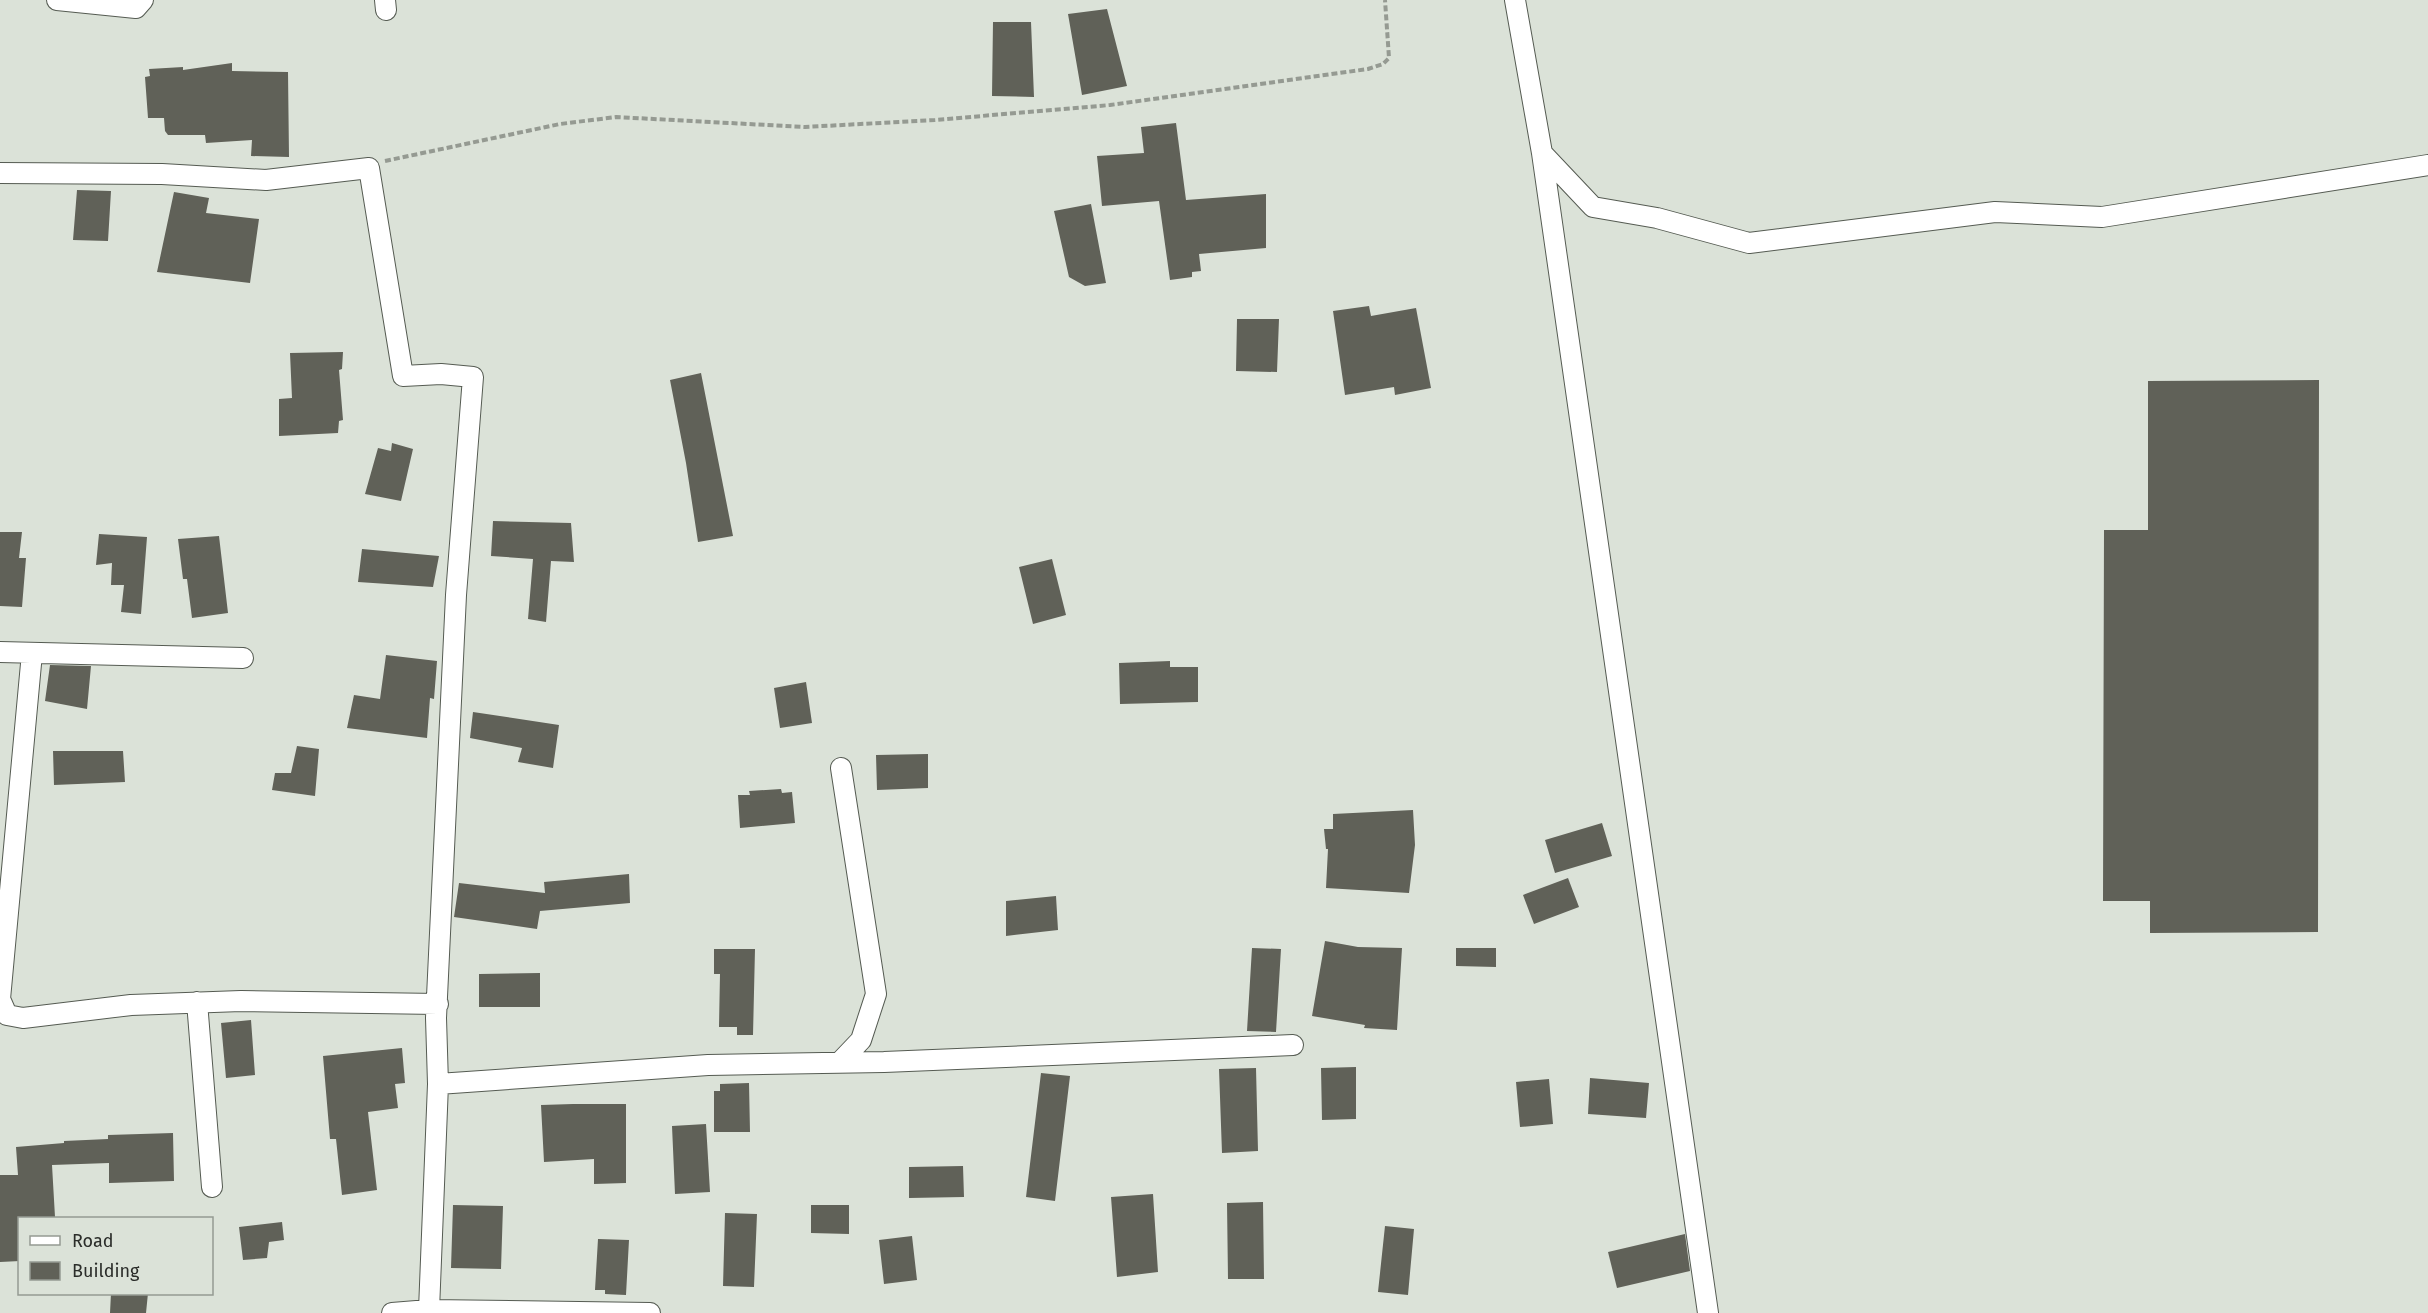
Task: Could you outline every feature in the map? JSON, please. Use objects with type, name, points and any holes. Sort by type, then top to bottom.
[{"type":"street","points":[[57,0],[128,8],[136,8],[143,0]]},
{"type":"street","points":[[1515,0],[1542,153],[1708,1313]]},
{"type":"street","points":[[1542,153],[1593,207],[1657,218],[1749,243],[1995,212],[2102,217],[2428,165]]},
{"type":"street","points":[[0,173],[162,174],[266,180],[369,168],[403,376],[441,374],[472,377],[456,595],[438,1004],[438,1084],[429,1311]]},
{"type":"street","points":[[0,652],[243,658]]},
{"type":"street","points":[[32,653],[0,999],[7,1015],[23,1018],[131,1005],[197,1002],[438,1004]]},
{"type":"street","points":[[840,1062],[861,1040],[876,994],[841,768]]},
{"type":"street","points":[[197,1002],[212,1187]]},
{"type":"street","points":[[438,1084],[708,1065],[1293,1045]]},
{"type":"street","points":[[392,1313],[429,1311],[650,1313]]},
{"type":"path","points":[[369,168],[387,160],[560,124],[616,117],[805,127],[935,120],[1110,105],[1368,69],[1383,64],[1389,58],[1385,0]]},
{"type":"building","points":[[1107,9],[1127,86],[1082,95],[1068,14]]},
{"type":"building","points":[[993,22],[1031,22],[1034,97],[992,96]]},
{"type":"building","points":[[232,63],[232,71],[288,72],[289,157],[251,156],[252,140],[206,143],[205,135],[168,135],[165,131],[164,118],[148,118],[145,77],[150,76],[149,69],[183,67],[183,70]]},
{"type":"building","points":[[1176,123],[1186,200],[1266,194],[1266,248],[1199,254],[1201,271],[1192,272],[1192,277],[1170,280],[1159,201],[1102,206],[1097,156],[1144,153],[1141,127]]},
{"type":"building","points":[[77,190],[111,191],[108,241],[73,240]]},
{"type":"building","points":[[174,192],[209,198],[206,213],[259,219],[250,283],[157,272]]},
{"type":"building","points":[[1091,204],[1106,283],[1085,286],[1069,277],[1054,211]]},
{"type":"building","points":[[1369,306],[1371,316],[1416,308],[1431,388],[1395,395],[1394,387],[1345,395],[1333,311]]},
{"type":"building","points":[[1237,319],[1279,319],[1277,372],[1236,371]]},
{"type":"building","points":[[343,352],[342,369],[339,370],[343,420],[339,421],[338,433],[279,436],[279,399],[292,398],[290,353]]},
{"type":"building","points":[[701,373],[733,536],[698,542],[670,380]]},
{"type":"building","points":[[2319,380],[2318,932],[2150,933],[2150,901],[2103,901],[2104,530],[2148,530],[2148,381]]},
{"type":"building","points":[[392,443],[413,449],[401,501],[365,494],[378,448],[391,451]]},
{"type":"building","points":[[493,521],[571,523],[574,562],[551,561],[546,622],[528,619],[533,559],[491,556]]},
{"type":"building","points":[[0,532],[22,532],[19,558],[26,558],[22,607],[0,606]]},
{"type":"building","points":[[99,534],[147,537],[141,614],[121,612],[124,585],[111,585],[112,563],[96,565]]},
{"type":"building","points":[[219,536],[228,613],[192,618],[187,579],[183,579],[178,539]]},
{"type":"building","points":[[362,549],[439,556],[433,587],[358,582]]},
{"type":"building","points":[[1052,559],[1066,615],[1033,624],[1019,567]]},
{"type":"building","points":[[386,655],[437,661],[434,699],[430,698],[427,738],[347,728],[354,695],[380,699]]},
{"type":"building","points":[[1170,661],[1170,667],[1198,667],[1198,702],[1120,704],[1119,663]]},
{"type":"building","points":[[50,665],[91,666],[87,709],[45,701]]},
{"type":"building","points":[[806,682],[812,723],[780,728],[774,688]]},
{"type":"building","points":[[473,712],[559,725],[553,768],[518,762],[522,748],[470,738]]},
{"type":"building","points":[[297,746],[319,749],[315,796],[272,790],[275,773],[291,773]]},
{"type":"building","points":[[53,751],[123,751],[125,782],[54,785]]},
{"type":"building","points":[[928,754],[928,788],[877,790],[876,755]]},
{"type":"building","points":[[781,789],[782,793],[792,792],[795,823],[740,828],[738,795],[750,795],[749,791]]},
{"type":"building","points":[[1413,810],[1415,845],[1409,893],[1326,888],[1328,849],[1326,849],[1324,829],[1333,829],[1333,814]]},
{"type":"building","points":[[1602,823],[1612,856],[1555,873],[1545,840]]},
{"type":"building","points":[[629,874],[630,903],[540,911],[537,929],[454,917],[459,883],[545,893],[544,882]]},
{"type":"building","points":[[1568,878],[1579,907],[1534,924],[1523,895]]},
{"type":"building","points":[[1056,896],[1058,930],[1006,936],[1006,901]]},
{"type":"building","points":[[1325,941],[1358,947],[1402,948],[1397,1030],[1364,1028],[1365,1025],[1312,1016]]},
{"type":"building","points":[[1252,948],[1281,949],[1276,1032],[1247,1031]]},
{"type":"building","points":[[1456,948],[1496,948],[1496,967],[1456,966]]},
{"type":"building","points":[[714,949],[755,949],[753,1035],[737,1035],[737,1027],[719,1027],[720,974],[714,974]]},
{"type":"building","points":[[540,973],[540,1007],[479,1007],[479,974]]},
{"type":"building","points":[[251,1020],[255,1075],[226,1078],[221,1023]]},
{"type":"building","points":[[402,1048],[405,1083],[395,1084],[398,1108],[368,1112],[377,1190],[342,1195],[336,1139],[330,1139],[323,1056]]},
{"type":"building","points":[[1356,1067],[1356,1119],[1322,1120],[1321,1068]]},
{"type":"building","points":[[1256,1068],[1258,1151],[1222,1153],[1219,1069]]},
{"type":"building","points":[[1041,1073],[1070,1076],[1055,1201],[1026,1197]]},
{"type":"building","points":[[1590,1078],[1649,1083],[1646,1118],[1588,1114]]},
{"type":"building","points":[[1549,1079],[1553,1124],[1520,1127],[1516,1082]]},
{"type":"building","points":[[749,1083],[750,1132],[714,1132],[714,1091],[720,1091],[720,1084]]},
{"type":"building","points":[[626,1104],[626,1183],[594,1184],[594,1159],[544,1162],[541,1105]]},
{"type":"building","points":[[706,1124],[710,1192],[675,1194],[672,1126]]},
{"type":"building","points":[[173,1133],[174,1181],[109,1183],[109,1163],[52,1165],[55,1217],[18,1217],[18,1261],[0,1262],[0,1175],[18,1175],[16,1147],[64,1143],[64,1141],[108,1139],[108,1135]]},
{"type":"building","points":[[963,1166],[964,1197],[909,1198],[909,1167]]},
{"type":"building","points":[[1153,1194],[1158,1272],[1117,1277],[1111,1197]]},
{"type":"building","points":[[1263,1202],[1264,1279],[1228,1279],[1227,1203]]},
{"type":"building","points":[[453,1205],[503,1206],[501,1269],[451,1268]]},
{"type":"building","points":[[811,1205],[849,1205],[849,1234],[811,1233]]},
{"type":"building","points":[[725,1213],[757,1214],[754,1287],[723,1286]]},
{"type":"building","points":[[282,1222],[284,1240],[269,1242],[267,1258],[243,1260],[239,1227]]},
{"type":"building","points":[[1385,1226],[1414,1229],[1408,1295],[1378,1292]]},
{"type":"building","points":[[1685,1234],[1690,1271],[1617,1288],[1608,1252]]},
{"type":"building","points":[[912,1236],[917,1280],[884,1284],[879,1240]]},
{"type":"building","points":[[598,1239],[629,1240],[626,1295],[605,1294],[605,1290],[595,1290]]},
{"type":"building","points":[[111,1295],[148,1295],[146,1313],[110,1313]]}]
